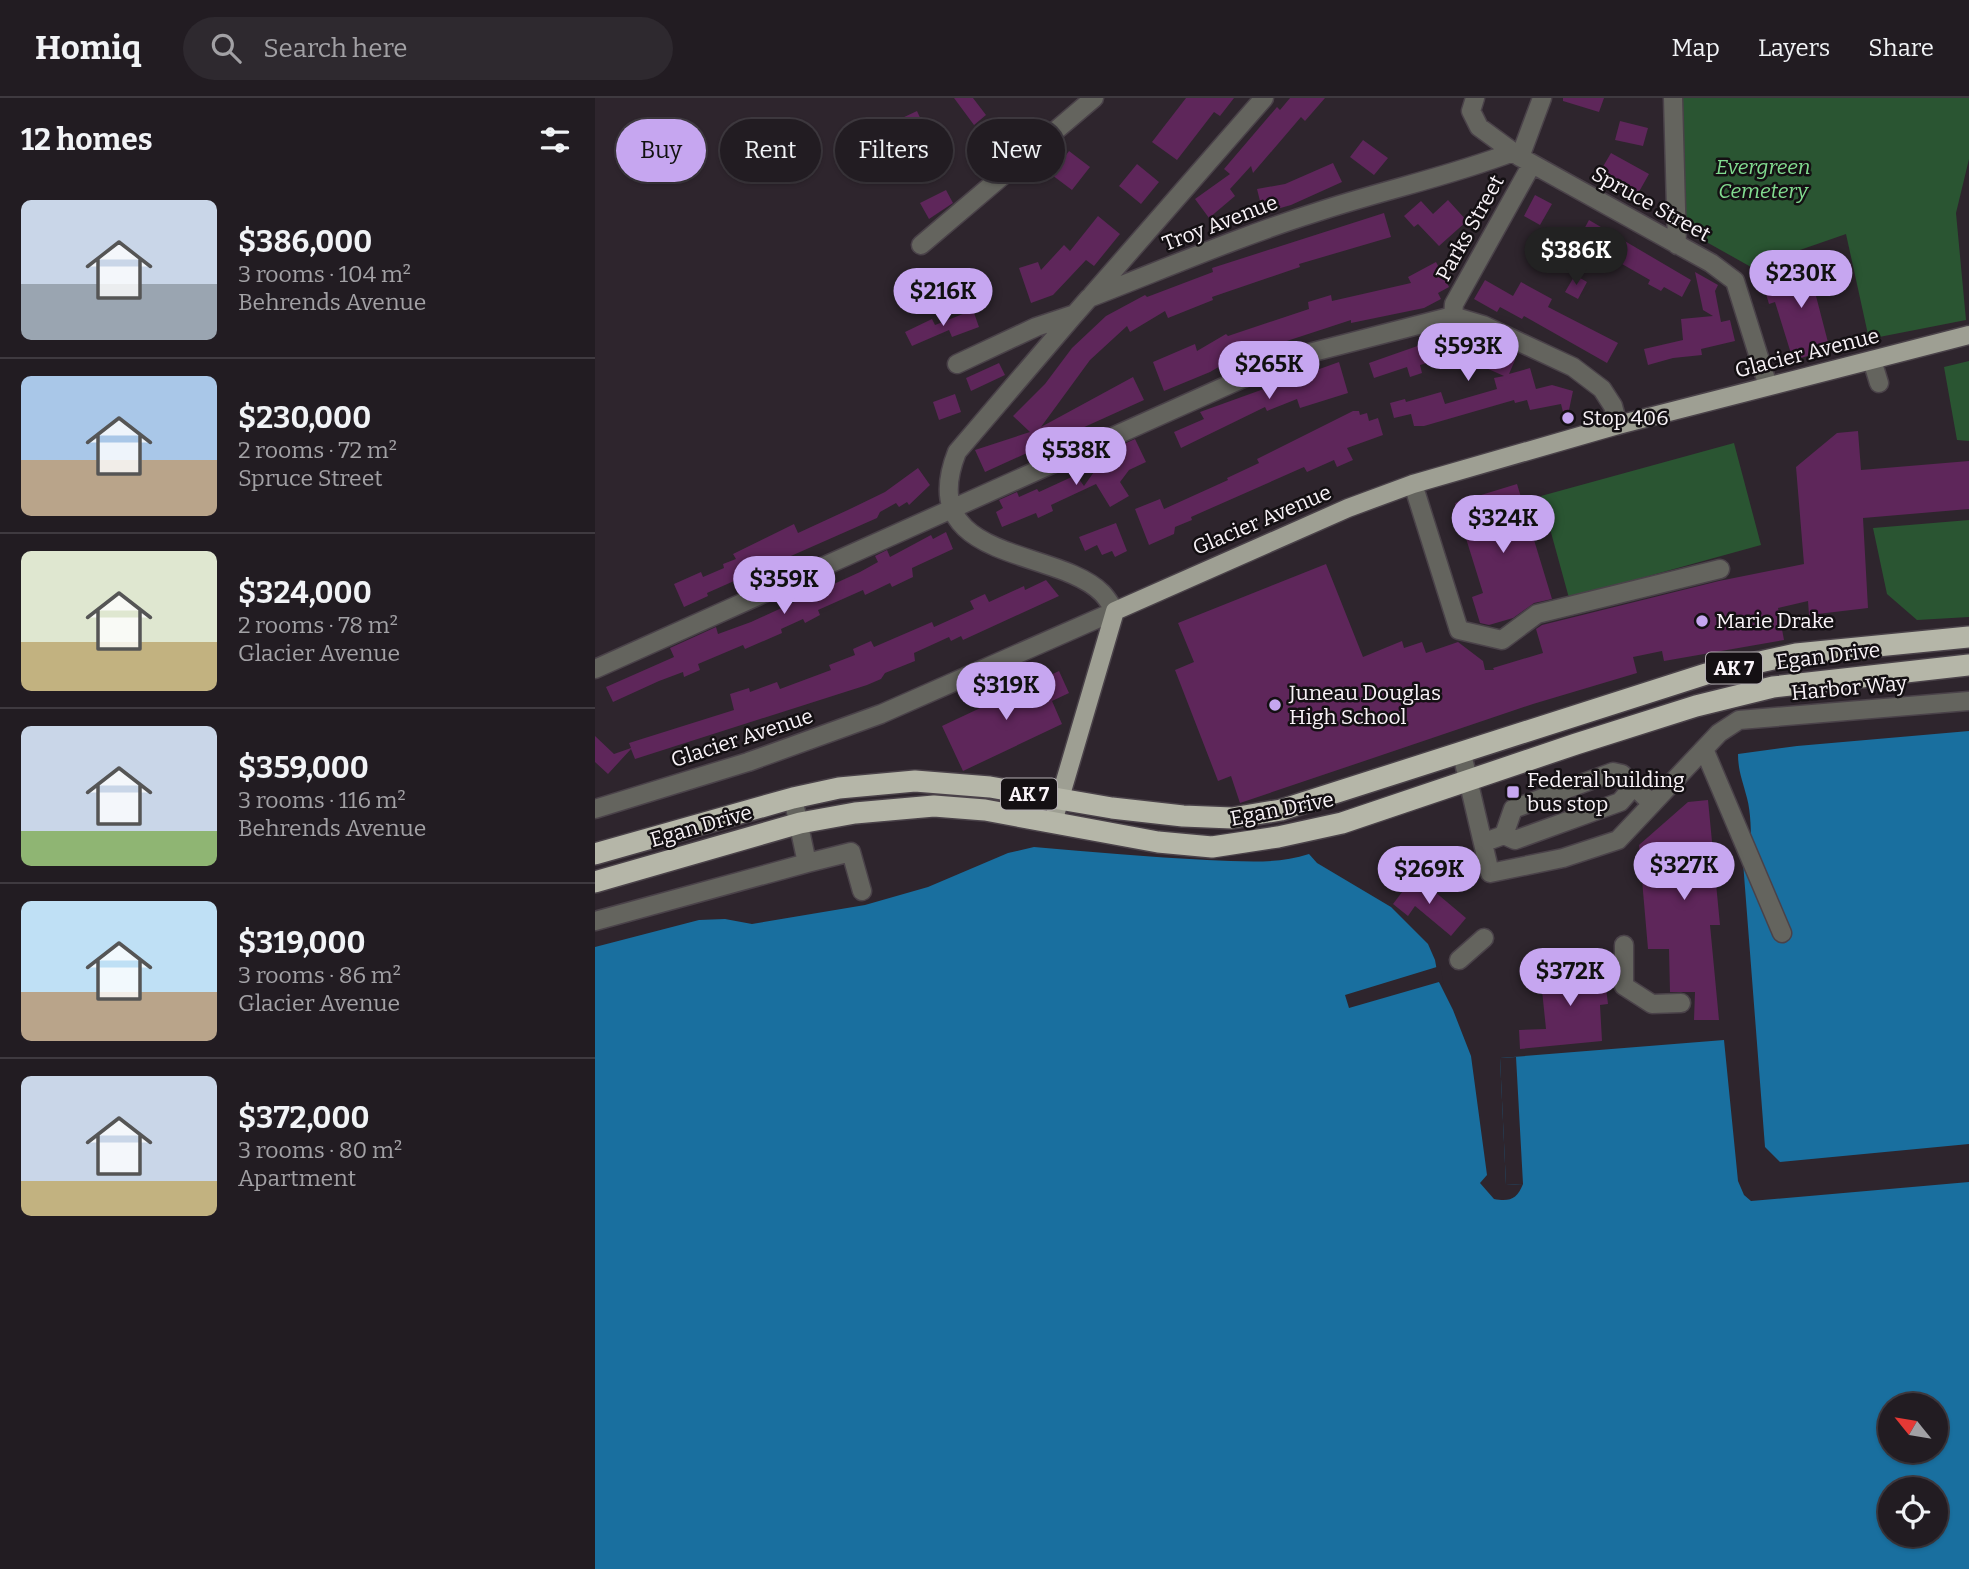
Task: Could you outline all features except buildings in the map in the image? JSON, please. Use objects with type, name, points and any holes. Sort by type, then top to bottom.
[{"type":"highway","name":"Egan Drive","points":[[595,854],[793,798],[839,788],[915,781],[990,786],[1061,800],[1182,816],[1233,818],[1281,810],[1706,674],[1796,654],[1969,637]]},
{"type":"highway","name":"Egan Drive","points":[[595,882],[800,823],[855,813],[934,806],[1053,822],[1158,842],[1212,847],[1342,823],[1696,706],[1773,687],[1969,665]]},
{"type":"main road","name":"Glacier Avenue","points":[[1115,611],[1342,510],[1413,484],[1618,425],[1969,335]]},
{"type":"main road","points":[[1053,822],[1115,611]]},
{"type":"street","points":[[921,246],[1094,98]]},
{"type":"street","points":[[1089,298],[1264,98]]},
{"type":"street","name":"Spruce Street","points":[[1475,98],[1471,111],[1479,127],[1521,158],[1723,271],[1734,281],[1768,386]]},
{"type":"street","name":"Parks Street","points":[[1453,316],[1454,304],[1521,158],[1542,98]]},
{"type":"street","points":[[1673,98],[1677,245]]},
{"type":"street","name":"Troy Avenue","points":[[954,509],[949,492],[949,472],[957,452],[1089,298],[1313,213],[1521,158]]},
{"type":"street","points":[[957,364],[1036,327],[1075,314]]},
{"type":"street","points":[[595,669],[1286,359],[1453,316],[1483,325],[1573,367],[1602,389],[1613,406],[1618,425]]},
{"type":"street","points":[[1872,360],[1879,383]]},
{"type":"street","points":[[1413,484],[1459,630],[1502,640],[1537,614],[1720,569]]},
{"type":"street","points":[[954,509],[964,527],[980,541],[1081,580],[1102,592],[1115,611]]},
{"type":"street","name":"Glacier Avenue","points":[[596,806],[748,762],[881,714],[1115,611]]},
{"type":"street","name":"Harbor Way","points":[[1462,754],[1490,873],[1563,858],[1618,840],[1719,733],[1739,720],[1969,701]]},
{"type":"street","points":[[1705,749],[1782,933]]},
{"type":"street","points":[[1504,835],[1513,809],[1613,772],[1622,774],[1652,804]]},
{"type":"street","points":[[1483,842],[1504,835],[1515,840],[1620,802],[1633,787]]},
{"type":"street","points":[[793,798],[807,863]]},
{"type":"street","points":[[595,921],[851,852],[862,891]]},
{"type":"street","points":[[1459,960],[1484,938]]},
{"type":"street","points":[[1624,945],[1624,986],[1652,1004],[1681,1003]]},
{"type":"green space","name":"Evergreen Cemetery","points":[[1680,98],[1969,98],[1969,159],[1956,213],[1966,320],[1869,339],[1846,234],[1751,267],[1685,230]]},
{"type":"green space","points":[[1969,361],[1969,441],[1957,440],[1944,367]]},
{"type":"green space","points":[[1734,443],[1761,545],[1569,598],[1541,496]]},
{"type":"green space","points":[[1969,520],[1969,617],[1917,620],[1887,594],[1873,528]]},
{"type":"water","points":[[1969,731],[1969,1144],[1780,1162],[1765,1147],[1742,849],[1751,848],[1751,823],[1738,754],[1797,746]]},
{"type":"water","points":[[1034,847],[1258,862],[1309,854],[1317,863],[1391,907],[1428,944],[1435,960],[1439,982],[1471,1056],[1487,1175],[1480,1183],[1494,1199],[1512,1198],[1523,1184],[1506,1185],[1500,1058],[1724,1040],[1738,1181],[1744,1195],[1751,1201],[1969,1182],[1969,1569],[595,1569],[595,947],[699,920],[725,919],[752,924],[865,905],[928,887],[1008,853]]},
{"type":"pier","points":[[1440,966],[1444,985],[1439,982],[1349,1008],[1345,995]]},
{"type":"pier","points":[[1516,1057],[1523,1184],[1506,1185],[1500,1058]]},
{"type":"place","name":"Stop 406","points":[[1568,418]]},
{"type":"place","name":"Marie Drake","points":[[1702,621]]},
{"type":"place","name":"Juneau Douglas High School","points":[[1275,705]]},
{"type":"place","name":"Federal building bus stop","points":[[1513,792]]}]
